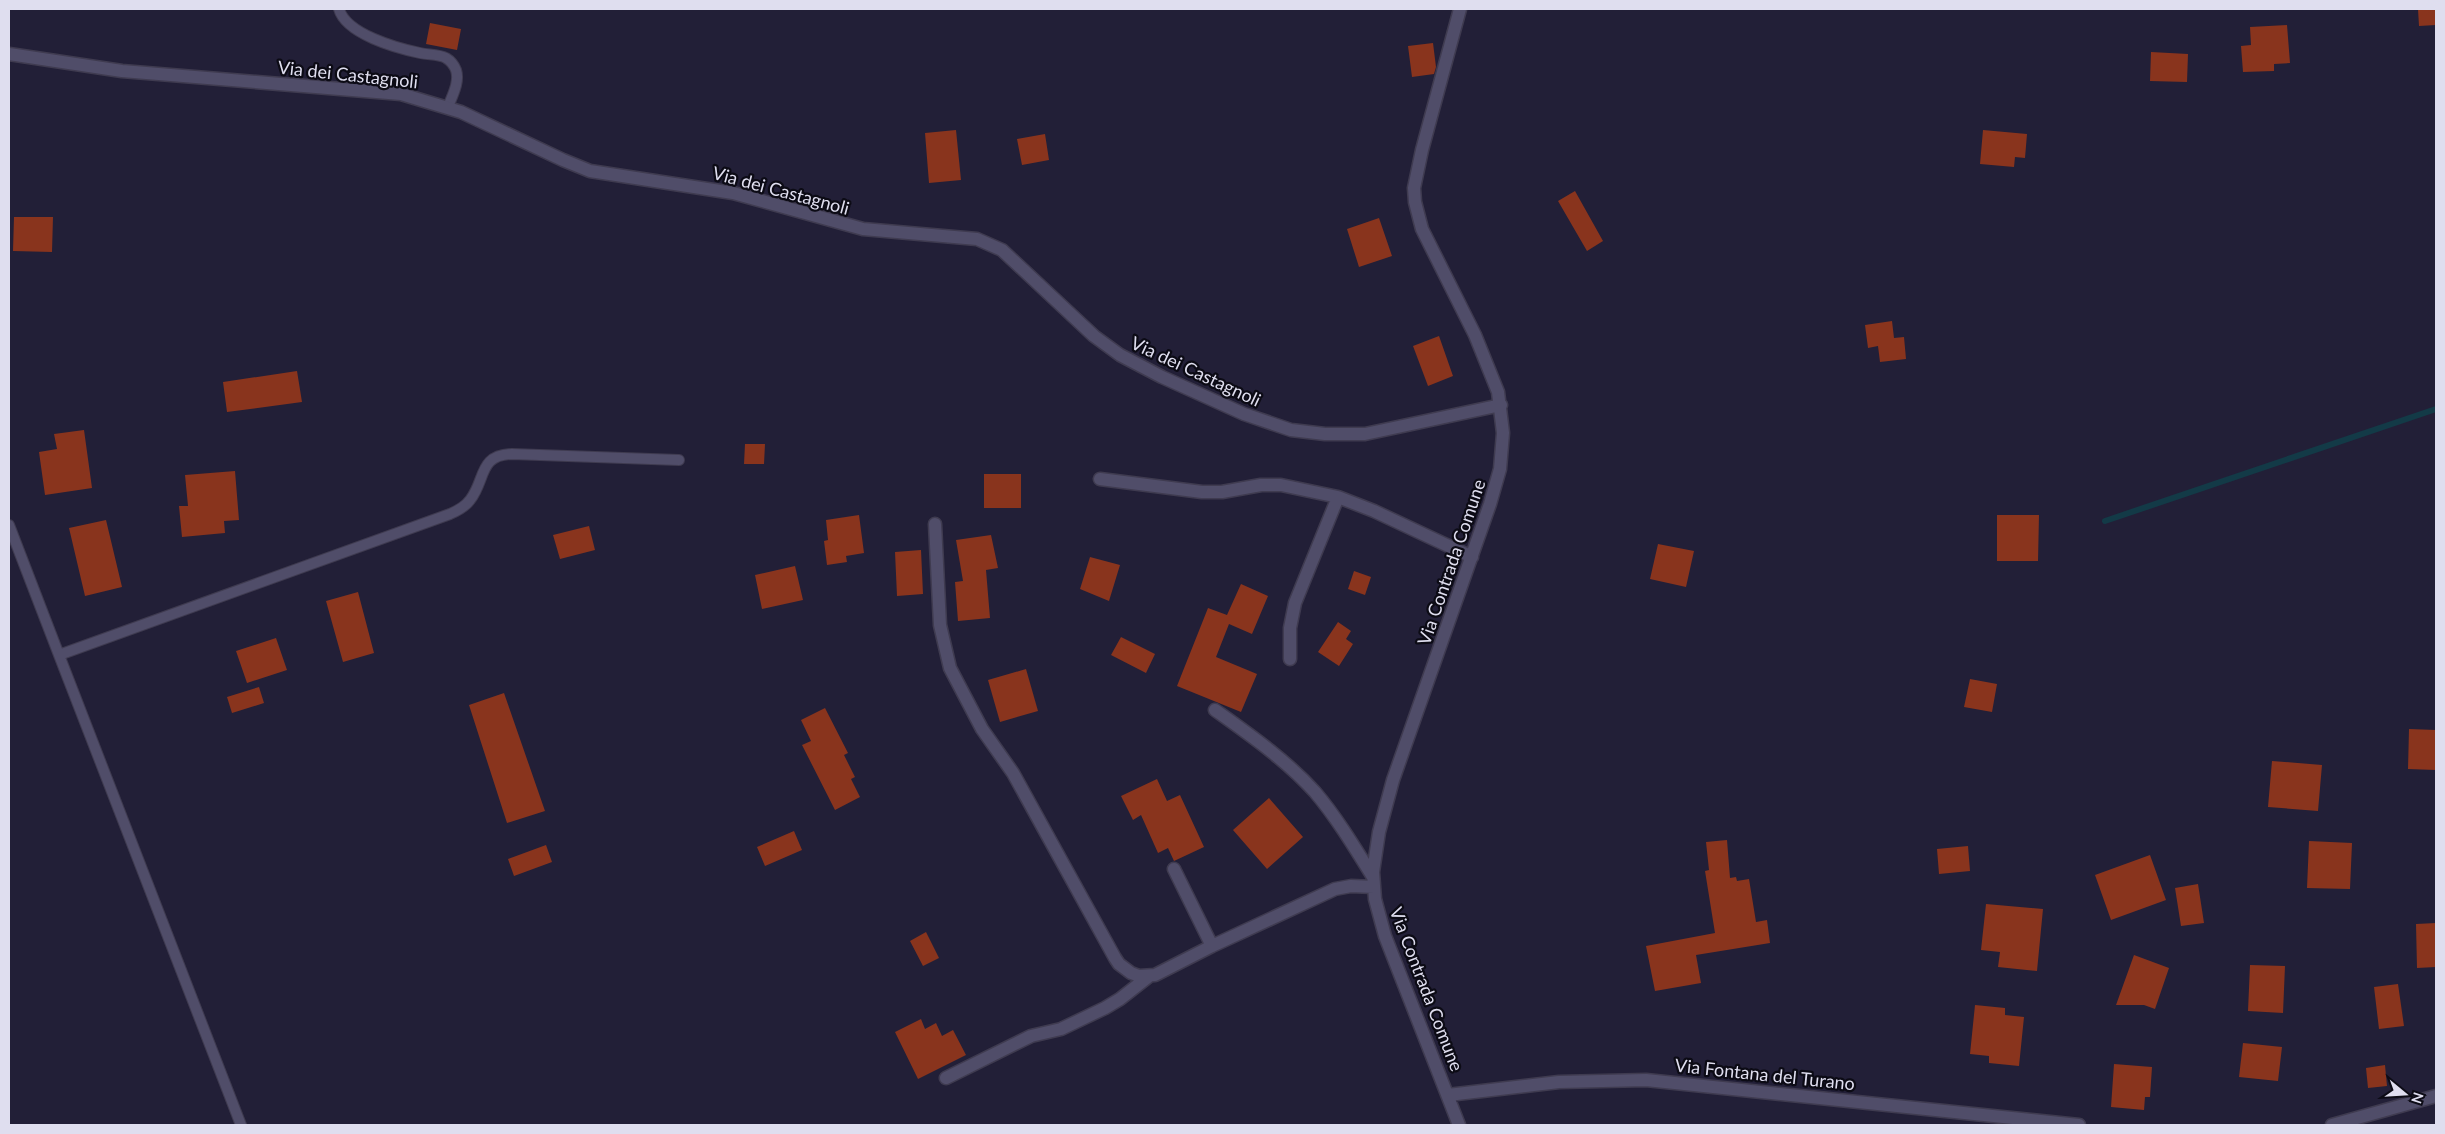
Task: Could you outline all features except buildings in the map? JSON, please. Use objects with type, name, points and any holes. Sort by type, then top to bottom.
[{"type":"street","name":"Via Contrada Comune","points":[[1459,1125],[1385,936],[1373,882],[1376,844],[1387,799],[1498,477],[1503,433],[1501,405],[1487,361],[1422,229],[1415,209],[1414,188],[1422,150],[1460,9]]},
{"type":"street","name":"Via dei Castagnoli","points":[[9,54],[114,70],[388,92],[415,97],[448,107],[590,171],[733,192],[863,229],[901,234],[960,236],[985,242],[1002,250],[1094,336],[1120,355],[1162,377],[1244,414],[1280,427],[1325,434],[1365,434],[1501,405]]},
{"type":"street","points":[[1100,480],[1202,492],[1222,492],[1262,485],[1281,485],[1338,497],[1374,511],[1472,557]]},
{"type":"street","points":[[1290,659],[1289,636],[1295,604],[1338,497]]},
{"type":"street","points":[[935,524],[941,630],[950,668],[982,729],[1013,773],[1119,964],[1131,973],[1148,977]]},
{"type":"street","points":[[946,1078],[1030,1036],[1061,1029],[1082,1019],[1120,1000],[1148,977],[1166,971],[1212,946],[1335,889],[1373,882],[1340,825],[1306,782],[1267,748],[1215,710]]},
{"type":"street","points":[[1174,869],[1212,946]]},
{"type":"street","name":"Via Fontana del Turano","points":[[1448,1095],[1559,1082],[1646,1080],[2079,1125]]},
{"type":"street","points":[[2332,1125],[2436,1096]]},
{"type":"lane","points":[[339,9],[344,21],[366,35],[451,61],[455,68],[457,80],[448,107]]},
{"type":"lane","points":[[60,654],[450,514],[469,501],[486,466],[497,457],[512,454],[679,460]]},
{"type":"lane","points":[[9,525],[241,1125]]},
{"type":"waterway","points":[[2105,521],[2436,409]]}]
